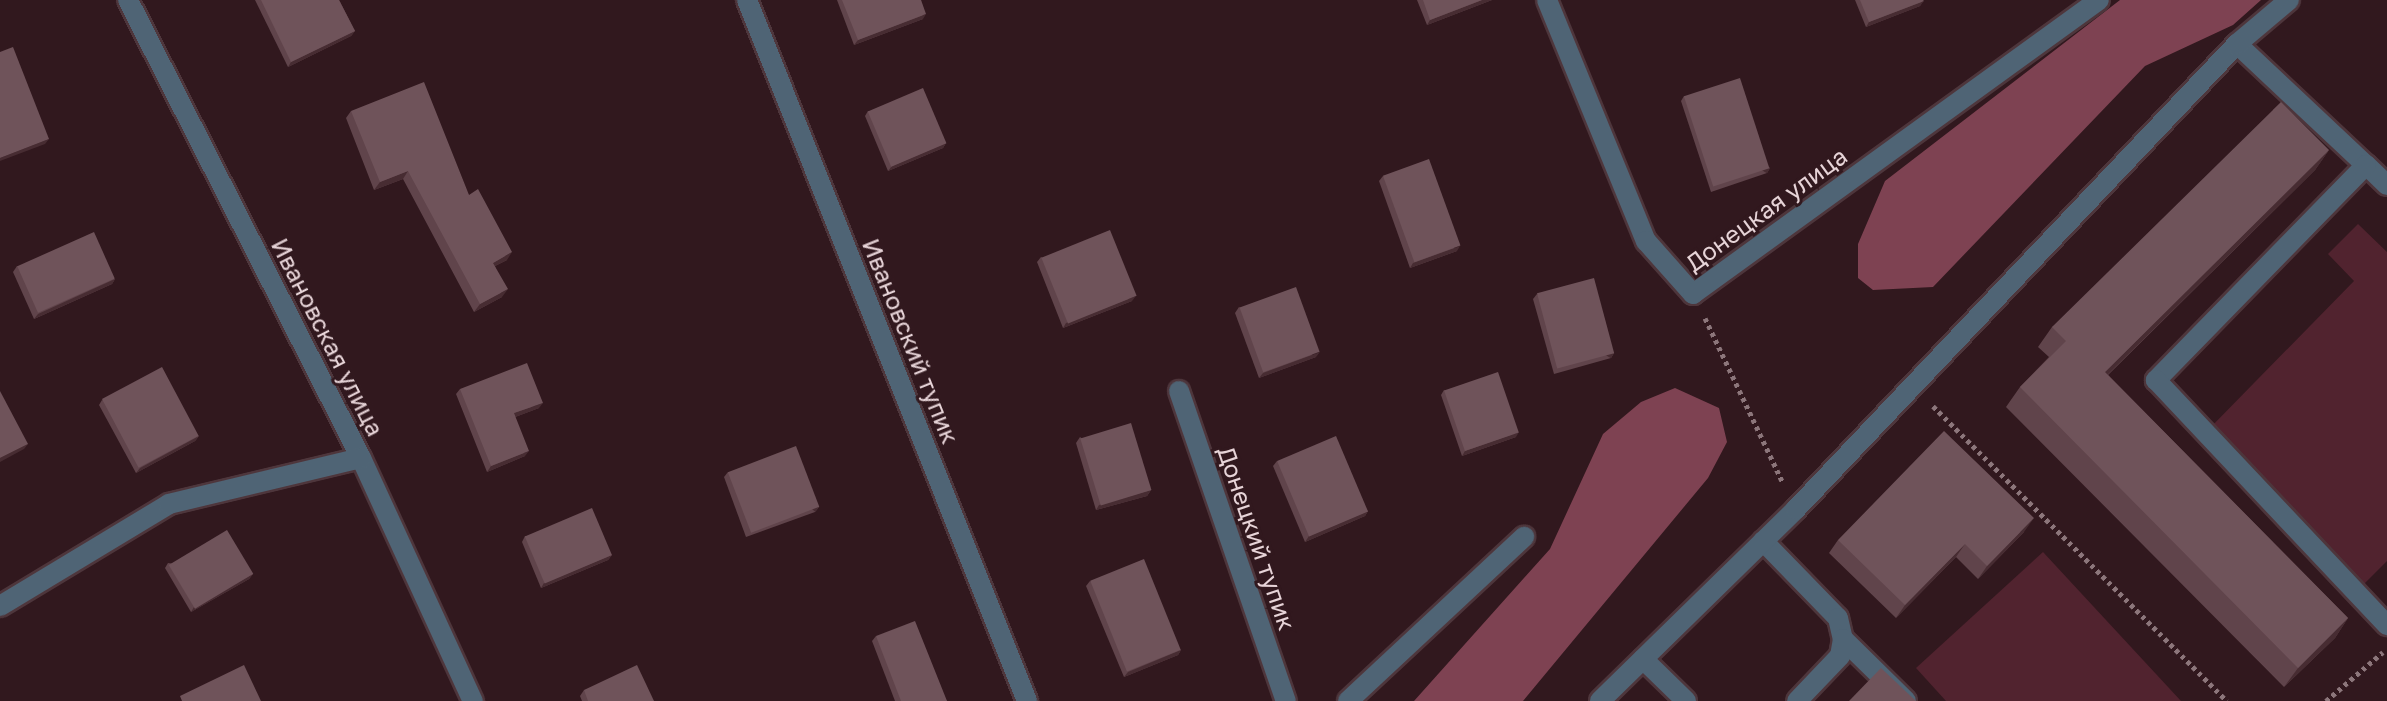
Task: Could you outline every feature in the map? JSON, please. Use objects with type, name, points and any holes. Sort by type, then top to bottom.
[{"type":"street","name":"Ивановская улица","points":[[128,0],[361,458],[473,701]]},
{"type":"street","name":"Ивановский тупик","points":[[747,0],[1027,701]]},
{"type":"street","name":"Донецкая улица","points":[[1547,0],[1646,241],[1693,294],[2099,0]]},
{"type":"street","points":[[1600,701],[1796,509],[2237,44],[2289,0]]},
{"type":"street","points":[[2237,44],[2387,185]]},
{"type":"street","points":[[2366,165],[2156,380],[2387,625]]},
{"type":"street","name":"Донецкий тупик","points":[[1179,391],[1286,701]]},
{"type":"street","points":[[0,606],[169,504],[361,458]]},
{"type":"street","points":[[1348,701],[1524,537]]},
{"type":"street","points":[[1763,541],[1838,618],[1843,639],[1840,656],[1797,701]]},
{"type":"street","points":[[1843,639],[1906,701]]},
{"type":"street","points":[[1643,659],[1686,701]]},
{"type":"path","points":[[1693,294],[1796,509]]},
{"type":"path","points":[[1913,386],[2227,701]]},
{"type":"path","points":[[2326,701],[2387,649]]},
{"type":"shaded area","points":[[2120,0],[2261,0],[2233,25],[2145,66],[1933,287],[1873,290],[1858,278],[1858,244],[1885,181]]},
{"type":"shaded area","points":[[2358,224],[2387,252],[2387,561],[2364,584],[2208,430],[2354,281],[2328,254]]},
{"type":"shaded area","points":[[1675,388],[1719,408],[1727,442],[1708,478],[1523,701],[1414,701],[1550,549],[1603,434],[1641,402]]},
{"type":"shaded area","points":[[2043,552],[2181,701],[1946,701],[1916,668]]},
{"type":"building","points":[[261,0],[339,0],[355,31],[291,62]]},
{"type":"building","points":[[842,0],[921,0],[926,14],[858,40]]},
{"type":"building","points":[[1423,0],[1482,0],[1430,20]]},
{"type":"building","points":[[1860,0],[1923,0],[1924,1],[1869,22]]},
{"type":"building","points":[[13,47],[49,139],[0,158],[0,52]]},
{"type":"building","points":[[1740,78],[1769,168],[1713,187],[1684,96]]},
{"type":"building","points":[[424,82],[469,195],[478,189],[512,252],[493,263],[508,289],[480,304],[408,171],[380,182],[351,111]]},
{"type":"building","points":[[923,88],[946,143],[891,167],[868,111]]},
{"type":"building","points":[[2281,102],[2329,150],[2105,372],[2348,618],[2298,668],[2020,387],[2066,341],[2052,327]]},
{"type":"building","points":[[1429,159],[1460,245],[1414,262],[1383,176]]},
{"type":"building","points":[[1110,230],[1137,296],[1068,324],[1041,258]]},
{"type":"building","points":[[94,232],[115,279],[38,313],[17,266]]},
{"type":"building","points":[[1594,278],[1614,353],[1557,369],[1537,293]]},
{"type":"building","points":[[1296,287],[1320,352],[1263,372],[1240,308]]},
{"type":"building","points":[[527,363],[543,403],[514,413],[529,451],[491,466],[460,389]]},
{"type":"building","points":[[162,367],[199,436],[139,468],[102,399]]},
{"type":"building","points":[[1498,372],[1519,433],[1465,451],[1444,391]]},
{"type":"building","points":[[0,391],[28,444],[0,458]]},
{"type":"building","points":[[1131,423],[1151,490],[1101,505],[1080,438]]},
{"type":"building","points":[[1944,431],[2034,518],[1987,566],[1965,544],[1905,605],[1838,540]]},
{"type":"building","points":[[1336,436],[1368,511],[1309,536],[1277,461]]},
{"type":"building","points":[[796,446],[819,507],[751,533],[728,472]]},
{"type":"building","points":[[592,508],[612,555],[545,583],[525,537]]},
{"type":"building","points":[[227,530],[253,574],[195,609],[169,565]]},
{"type":"building","points":[[1144,559],[1181,650],[1127,672],[1090,581]]},
{"type":"building","points":[[915,621],[947,701],[901,701],[876,636]]},
{"type":"building","points":[[244,665],[261,701],[182,701],[180,696]]},
{"type":"building","points":[[637,665],[654,701],[588,701],[584,690]]},
{"type":"building","points":[[1881,668],[1916,701],[1849,701]]}]
